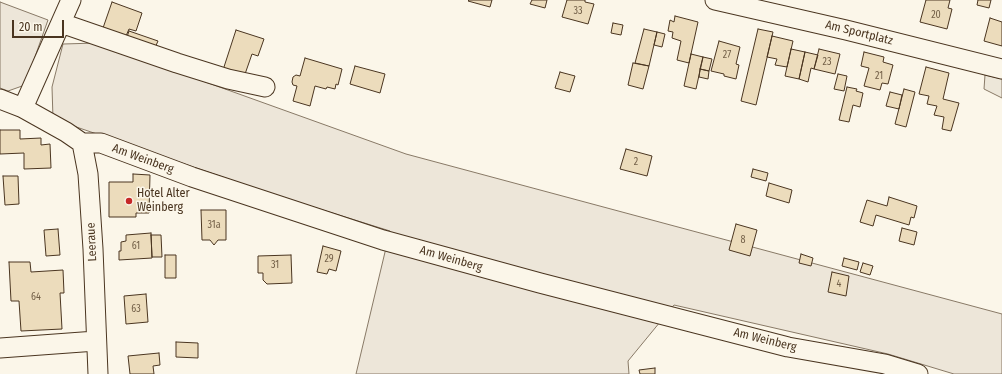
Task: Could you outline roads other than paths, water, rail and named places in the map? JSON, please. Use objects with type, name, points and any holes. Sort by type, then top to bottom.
[{"type":"street","points":[[23,108],[71,0]]},
{"type":"street","name":"Am Sportplatz","points":[[715,0],[846,30],[1002,69]]},
{"type":"street","points":[[61,23],[228,79],[265,87]]},
{"type":"street","points":[[0,98],[23,108],[66,132],[82,143]]},
{"type":"street","name":"Leeraue","points":[[82,143],[88,174],[93,249],[98,374]]},
{"type":"street","name":"Am Weinberg","points":[[82,143],[101,143],[192,177],[383,240],[540,283],[788,347],[884,369],[918,374]]},
{"type":"street","points":[[0,348],[96,341]]},
{"type":"place","name":"Hotel Alter Weinberg","points":[[129,201]]}]
